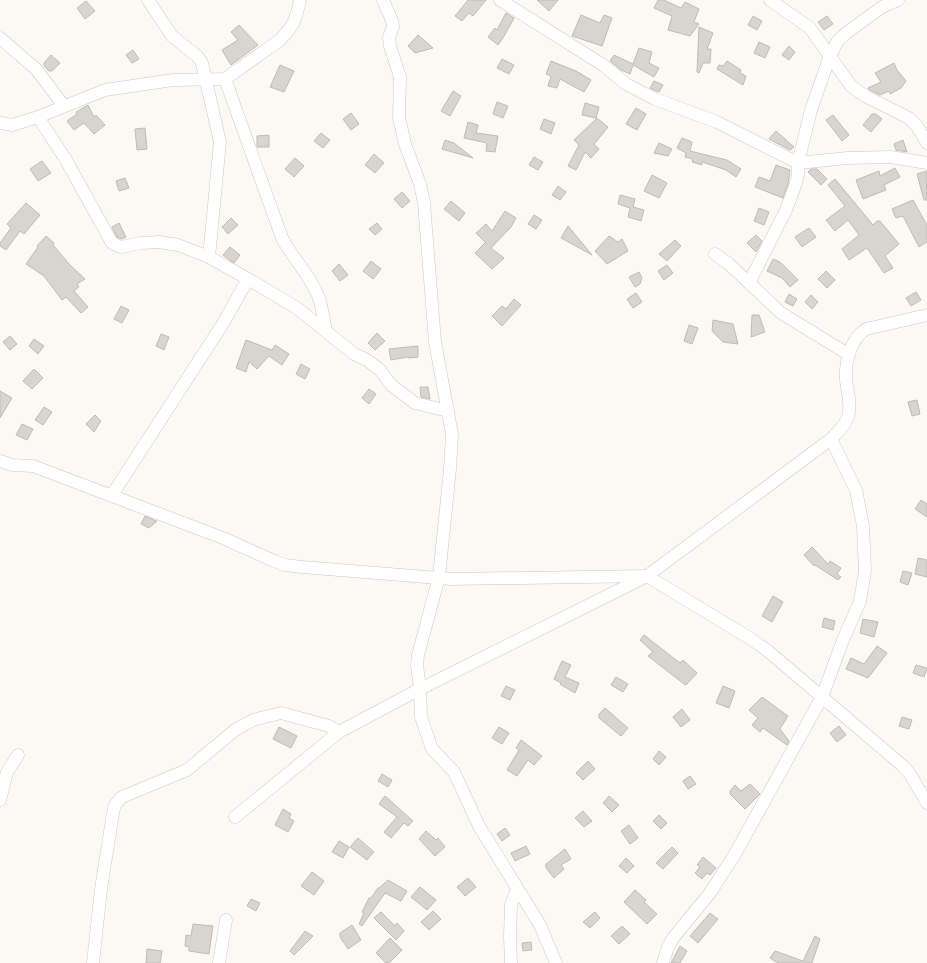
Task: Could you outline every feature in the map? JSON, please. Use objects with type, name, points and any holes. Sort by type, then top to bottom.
[{"type":"street","points":[[148,0],[172,36],[197,56],[202,63],[220,142],[209,257]]},
{"type":"street","points":[[0,123],[12,125],[38,117],[105,90],[165,81],[225,79],[280,40],[296,18],[300,0]]},
{"type":"street","points":[[383,0],[393,27],[389,38],[390,46],[400,77],[399,117],[403,138],[420,184],[424,203],[434,342],[452,434],[452,453],[439,577],[418,655],[417,665],[421,717],[432,749],[454,772],[479,826],[540,925],[556,963]]},
{"type":"street","points":[[500,0],[603,65],[626,84],[654,100],[717,122],[798,163],[847,158],[891,157],[927,163]]},
{"type":"street","points":[[770,0],[810,28],[851,86],[865,96],[909,118],[917,126],[927,143]]},
{"type":"street","points":[[750,283],[786,210],[798,175],[798,163],[810,110],[830,56],[837,42],[845,34],[882,6],[898,0]]},
{"type":"street","points":[[0,40],[36,69],[64,106]]},
{"type":"street","points":[[225,79],[282,238],[288,250],[317,292],[326,330]]},
{"type":"street","points":[[38,117],[66,160],[112,242],[121,246],[159,242],[178,245],[209,257],[297,308],[354,354],[367,360],[380,370],[391,385],[415,403],[448,411]]},
{"type":"street","points":[[715,254],[729,264],[750,283],[781,314],[848,354]]},
{"type":"street","points":[[112,495],[222,325],[248,279]]},
{"type":"street","points":[[234,817],[339,732],[420,689],[647,576],[831,439],[843,426],[848,417],[849,409],[846,378],[848,354],[860,333],[866,329],[927,316]]},
{"type":"street","points":[[663,963],[668,947],[673,938],[710,893],[735,854],[822,697],[843,640],[860,601],[865,572],[863,526],[856,490],[831,439]]},
{"type":"street","points":[[0,461],[12,465],[33,466],[223,538],[285,565],[463,579],[647,576],[751,639],[768,651],[903,766],[910,774],[927,802]]},
{"type":"street","points":[[92,963],[101,889],[113,813],[115,805],[122,797],[187,770],[234,730],[253,720],[281,713],[329,726],[339,732]]},
{"type":"street","points":[[0,800],[7,772],[18,754]]},
{"type":"street","points":[[511,963],[511,905],[517,889]]},
{"type":"street","points":[[219,963],[226,920]]},
{"type":"building","points":[[468,0],[486,0],[473,16],[469,13],[462,21],[455,16]]},
{"type":"building","points":[[537,0],[558,0],[549,11]]},
{"type":"building","points":[[658,0],[664,0],[681,8],[685,2],[699,9],[694,22],[699,24],[690,36],[668,30],[672,16],[654,8]]},
{"type":"building","points":[[86,1],[95,11],[85,19],[77,8]]},
{"type":"building","points":[[506,13],[514,18],[498,45],[488,37],[495,28],[497,30]]},
{"type":"building","points":[[581,15],[600,23],[604,15],[612,18],[602,46],[572,36]]},
{"type":"building","points":[[753,16],[762,21],[757,30],[748,25]]},
{"type":"building","points":[[827,16],[833,24],[824,30],[818,22]]},
{"type":"building","points":[[239,25],[258,45],[231,65],[222,50],[238,40],[231,32]]},
{"type":"building","points":[[699,27],[713,33],[707,49],[711,49],[710,63],[703,63],[699,73],[697,72]]},
{"type":"building","points":[[418,35],[433,48],[415,53],[408,46]]},
{"type":"building","points":[[759,42],[770,47],[765,58],[754,53]]},
{"type":"building","points":[[789,46],[795,52],[789,60],[782,55]]},
{"type":"building","points":[[639,48],[652,52],[649,63],[659,68],[654,77],[633,65],[630,74],[621,70],[610,61],[614,55],[633,64]]},
{"type":"building","points":[[133,50],[139,59],[132,63],[126,55]]},
{"type":"building","points":[[51,55],[60,63],[52,71],[49,71],[44,66],[44,63]]},
{"type":"building","points":[[502,59],[514,65],[509,74],[497,68]]},
{"type":"building","points":[[551,61],[576,71],[591,80],[584,92],[560,79],[557,88],[548,86],[551,76],[546,74]]},
{"type":"building","points":[[727,61],[741,70],[740,73],[746,76],[743,85],[717,69],[719,65],[723,66]]},
{"type":"building","points":[[894,63],[897,70],[906,81],[901,88],[890,94],[889,91],[880,95],[868,89],[881,82],[875,73]]},
{"type":"building","points":[[280,65],[294,71],[284,92],[270,87]]},
{"type":"building","points":[[654,81],[663,85],[659,92],[650,88]]},
{"type":"building","points":[[453,91],[461,96],[450,116],[441,111]]},
{"type":"building","points":[[497,102],[508,106],[503,118],[493,114]]},
{"type":"building","points":[[585,103],[599,107],[596,118],[582,115]]},
{"type":"building","points":[[88,105],[94,117],[96,115],[105,125],[94,134],[84,123],[74,130],[67,121],[77,114],[76,112]]},
{"type":"building","points":[[636,108],[646,114],[637,130],[626,124]]},
{"type":"building","points":[[351,113],[359,124],[351,130],[343,119]]},
{"type":"building","points":[[872,114],[876,114],[882,119],[871,132],[863,125]]},
{"type":"building","points":[[833,115],[849,135],[842,141],[826,120]]},
{"type":"building","points":[[597,118],[608,127],[594,144],[599,149],[591,158],[585,152],[576,170],[568,166],[579,145],[574,140]]},
{"type":"building","points":[[544,119],[555,123],[551,134],[540,129]]},
{"type":"building","points":[[468,122],[478,125],[476,133],[498,136],[495,152],[486,151],[487,143],[464,138]]},
{"type":"building","points":[[145,128],[147,149],[137,150],[135,129]]},
{"type":"building","points":[[776,131],[794,147],[790,150],[769,139]]},
{"type":"building","points":[[321,133],[330,140],[323,148],[314,141]]},
{"type":"building","points":[[269,135],[269,147],[257,147],[257,136]]},
{"type":"building","points":[[682,138],[692,142],[690,151],[727,160],[741,169],[736,177],[726,170],[702,162],[702,165],[692,162],[693,159],[685,157],[686,153],[677,148]]},
{"type":"building","points":[[445,140],[454,143],[473,158],[442,149]]},
{"type":"building","points":[[903,140],[907,152],[896,150],[894,144]]},
{"type":"building","points":[[659,143],[672,149],[668,156],[654,153]]},
{"type":"building","points":[[374,154],[384,163],[375,173],[365,165]]},
{"type":"building","points":[[534,157],[543,162],[538,170],[529,165]]},
{"type":"building","points":[[295,158],[304,166],[294,177],[285,169]]},
{"type":"building","points":[[42,161],[51,173],[38,181],[30,169]]},
{"type":"building","points":[[776,165],[790,170],[788,184],[783,198],[755,187],[759,177],[770,181]]},
{"type":"building","points":[[895,168],[900,177],[884,185],[886,190],[863,199],[856,180],[879,171],[880,176]]},
{"type":"building","points":[[811,169],[817,169],[827,179],[821,185],[808,172]]},
{"type":"building","points":[[927,171],[927,200],[924,200],[917,174]]},
{"type":"building","points":[[652,175],[667,183],[659,198],[644,191]]},
{"type":"building","points":[[125,178],[129,188],[119,191],[116,181]]},
{"type":"building","points":[[835,179],[873,225],[877,221],[880,221],[899,244],[885,256],[893,268],[884,273],[867,248],[849,260],[842,249],[859,235],[848,220],[835,231],[826,220],[845,206],[828,185]]},
{"type":"building","points":[[558,186],[566,192],[560,200],[552,195]]},
{"type":"building","points":[[402,192],[410,201],[402,208],[394,199]]},
{"type":"building","points":[[620,195],[635,199],[633,207],[644,210],[641,221],[628,217],[630,208],[618,204]]},
{"type":"building","points":[[913,200],[927,225],[927,242],[919,247],[903,216],[896,218],[892,209]]},
{"type":"building","points":[[451,201],[465,213],[459,221],[444,209]]},
{"type":"building","points":[[26,203],[40,215],[24,234],[20,231],[6,250],[0,246],[0,243],[11,228],[7,224]]},
{"type":"building","points":[[759,208],[769,212],[764,225],[754,221]]},
{"type":"building","points":[[505,211],[516,218],[511,227],[491,248],[504,258],[492,269],[475,253],[485,243],[487,244],[476,233],[486,224],[492,231]]},
{"type":"building","points":[[534,215],[542,220],[536,229],[528,224]]},
{"type":"building","points":[[231,218],[238,225],[228,234],[222,227]]},
{"type":"building","points":[[119,223],[126,237],[122,239],[117,237],[112,227]]},
{"type":"building","points":[[377,223],[382,229],[375,235],[369,229]]},
{"type":"building","points":[[568,226],[592,255],[561,238]]},
{"type":"building","points":[[809,228],[816,237],[802,247],[795,237]]},
{"type":"building","points":[[756,235],[762,241],[756,252],[747,243]]},
{"type":"building","points":[[46,236],[54,243],[53,245],[70,265],[85,279],[77,284],[79,287],[74,291],[88,307],[81,313],[66,297],[62,300],[44,276],[26,264],[38,247],[37,246]]},
{"type":"building","points":[[609,236],[618,242],[622,239],[628,251],[607,264],[595,251]]},
{"type":"building","points":[[675,240],[681,246],[667,261],[659,254]]},
{"type":"building","points":[[230,247],[240,255],[234,263],[223,255]]},
{"type":"building","points":[[773,259],[780,262],[798,280],[790,287],[782,278],[767,271]]},
{"type":"building","points":[[371,261],[381,269],[373,279],[363,271]]},
{"type":"building","points":[[339,264],[348,275],[340,281],[332,271]]},
{"type":"building","points":[[667,265],[673,273],[664,280],[658,271]]},
{"type":"building","points":[[826,271],[835,280],[827,288],[818,279]]},
{"type":"building","points":[[639,272],[642,278],[640,284],[635,287],[629,277]]},
{"type":"building","points":[[916,292],[921,300],[911,306],[906,298]]},
{"type":"building","points":[[636,293],[642,302],[633,308],[627,299]]},
{"type":"building","points":[[789,294],[797,299],[793,306],[785,302]]},
{"type":"building","points":[[811,295],[818,302],[812,309],[805,302]]},
{"type":"building","points":[[514,299],[521,305],[502,326],[492,316],[502,306],[506,309]]},
{"type":"building","points":[[121,306],[129,310],[122,323],[114,319]]},
{"type":"building","points":[[752,315],[759,315],[765,332],[751,337]]},
{"type":"building","points":[[713,320],[733,324],[738,344],[723,342],[712,331]]},
{"type":"building","points":[[689,325],[698,328],[692,344],[684,341]]},
{"type":"building","points":[[377,333],[385,341],[375,350],[368,343]]},
{"type":"building","points":[[161,334],[169,337],[164,350],[156,346]]},
{"type":"building","points":[[10,336],[17,344],[10,350],[3,342]]},
{"type":"building","points":[[34,339],[44,346],[38,354],[29,346]]},
{"type":"building","points":[[246,340],[272,350],[275,345],[289,354],[282,365],[269,356],[257,369],[249,362],[246,372],[236,368]]},
{"type":"building","points":[[418,346],[418,357],[391,360],[389,349]]},
{"type":"building","points":[[301,364],[310,369],[305,379],[296,374]]},
{"type":"building","points":[[34,369],[43,378],[32,389],[23,381]]},
{"type":"building","points":[[420,387],[428,387],[430,399],[421,397]]},
{"type":"building","points":[[369,389],[376,394],[369,404],[362,398]]},
{"type":"building","points":[[0,391],[12,398],[0,418]]},
{"type":"building","points":[[917,400],[920,414],[912,416],[908,402]]},
{"type":"building","points":[[44,407],[52,412],[43,425],[35,420]]},
{"type":"building","points":[[95,415],[101,421],[94,432],[86,424]]},
{"type":"building","points":[[22,424],[33,429],[27,440],[16,435]]},
{"type":"building","points":[[921,500],[927,504],[927,517],[915,509]]},
{"type":"building","points":[[145,516],[157,521],[149,528],[141,524]]},
{"type":"building","points":[[812,547],[828,564],[830,561],[841,568],[837,574],[841,577],[838,580],[815,565],[814,566],[804,555]]},
{"type":"building","points":[[918,558],[927,560],[927,577],[915,574]]},
{"type":"building","points":[[903,571],[912,573],[908,585],[900,582]]},
{"type":"building","points":[[773,596],[783,602],[772,622],[762,616]]},
{"type":"building","points":[[824,618],[835,621],[833,630],[822,627]]},
{"type":"building","points":[[863,619],[878,622],[874,637],[860,633]]},
{"type":"building","points":[[644,635],[680,663],[683,660],[697,673],[686,685],[648,656],[653,652],[640,640]]},
{"type":"building","points":[[877,646],[887,653],[868,678],[846,669],[851,658],[864,664]]},
{"type":"building","points":[[562,661],[571,665],[565,677],[579,683],[575,693],[554,679]]},
{"type":"building","points":[[916,665],[927,668],[924,677],[913,673]]},
{"type":"building","points":[[616,677],[628,684],[623,692],[611,685]]},
{"type":"building","points":[[506,686],[515,690],[510,700],[501,696]]},
{"type":"building","points":[[723,686],[735,691],[729,708],[716,703]]},
{"type":"building","points":[[762,697],[788,716],[780,729],[789,741],[787,745],[763,728],[760,732],[752,725],[758,718],[749,710]]},
{"type":"building","points":[[605,708],[628,728],[621,736],[599,718],[599,714]]},
{"type":"building","points":[[682,709],[690,720],[681,727],[673,717]]},
{"type":"building","points":[[902,717],[912,720],[909,729],[899,726]]},
{"type":"building","points":[[839,726],[846,735],[837,742],[830,733]]},
{"type":"building","points":[[279,727],[297,736],[291,748],[273,739]]},
{"type":"building","points":[[499,727],[509,733],[502,744],[492,738]]},
{"type":"building","points":[[521,740],[542,756],[534,765],[528,760],[517,776],[507,770],[519,750],[516,748]]},
{"type":"building","points":[[659,751],[666,757],[659,765],[653,759]]},
{"type":"building","points":[[588,761],[595,769],[583,780],[576,773]]},
{"type":"building","points":[[382,774],[392,780],[388,787],[378,781]]},
{"type":"building","points":[[690,776],[696,784],[688,789],[683,781]]},
{"type":"building","points":[[750,784],[760,794],[745,809],[730,794],[730,791],[735,785],[741,791]]},
{"type":"building","points":[[385,796],[413,821],[408,826],[404,823],[391,838],[384,832],[397,817],[379,804]]},
{"type":"building","points":[[609,796],[619,805],[612,812],[603,803]]},
{"type":"building","points":[[283,809],[291,814],[289,818],[294,821],[288,832],[275,825]]},
{"type":"building","points":[[583,811],[592,821],[584,827],[575,818]]},
{"type":"building","points":[[659,815],[667,823],[661,829],[653,821]]},
{"type":"building","points":[[629,825],[638,838],[630,844],[621,831]]},
{"type":"building","points":[[505,828],[510,835],[502,841],[497,834]]},
{"type":"building","points":[[426,831],[436,840],[438,838],[445,847],[435,856],[419,839]]},
{"type":"building","points":[[358,838],[374,852],[367,860],[350,847]]},
{"type":"building","points":[[339,841],[349,847],[343,858],[332,852]]},
{"type":"building","points":[[526,846],[530,854],[515,861],[511,853]]},
{"type":"building","points":[[672,847],[678,853],[663,869],[656,863]]},
{"type":"building","points":[[565,849],[571,859],[561,865],[564,869],[554,878],[546,868],[546,864]]},
{"type":"building","points":[[703,857],[716,868],[710,875],[707,873],[702,879],[695,873],[700,867],[697,865]]},
{"type":"building","points":[[626,858],[634,866],[627,873],[619,866]]},
{"type":"building","points":[[312,872],[324,881],[314,895],[301,886]]},
{"type":"building","points":[[468,878],[476,887],[465,896],[457,887]]},
{"type":"building","points":[[388,880],[407,891],[401,901],[385,893],[362,926],[359,924],[364,913],[362,912],[369,898],[371,898],[378,888]]},
{"type":"building","points":[[420,887],[436,900],[427,910],[411,897]]},
{"type":"building","points":[[635,890],[646,900],[644,902],[657,914],[647,924],[624,902]]},
{"type":"building","points":[[251,899],[260,903],[256,911],[247,906]]},
{"type":"building","points":[[433,911],[441,919],[429,930],[421,922]]},
{"type":"building","points":[[381,912],[395,926],[397,923],[404,931],[396,940],[374,918]]},
{"type":"building","points":[[595,912],[600,918],[590,928],[583,922]]},
{"type":"building","points":[[710,913],[718,919],[698,943],[690,936]]},
{"type":"building","points":[[193,924],[213,926],[209,954],[189,951],[189,947],[185,946],[186,935],[191,936]]},
{"type":"building","points":[[352,925],[361,940],[348,949],[340,937],[340,933]]},
{"type":"building","points":[[622,926],[630,934],[619,944],[611,936]]},
{"type":"building","points":[[305,931],[313,936],[294,955],[290,951]]},
{"type":"building","points":[[815,936],[820,939],[812,963],[778,963],[770,958],[775,951],[803,961]]},
{"type":"building","points":[[390,938],[402,950],[389,963],[386,963],[376,953]]},
{"type":"building","points":[[531,942],[532,950],[523,951],[522,943]]},
{"type":"building","points":[[680,946],[687,951],[680,963],[671,963]]},
{"type":"building","points":[[147,949],[162,951],[160,963],[146,963]]}]
